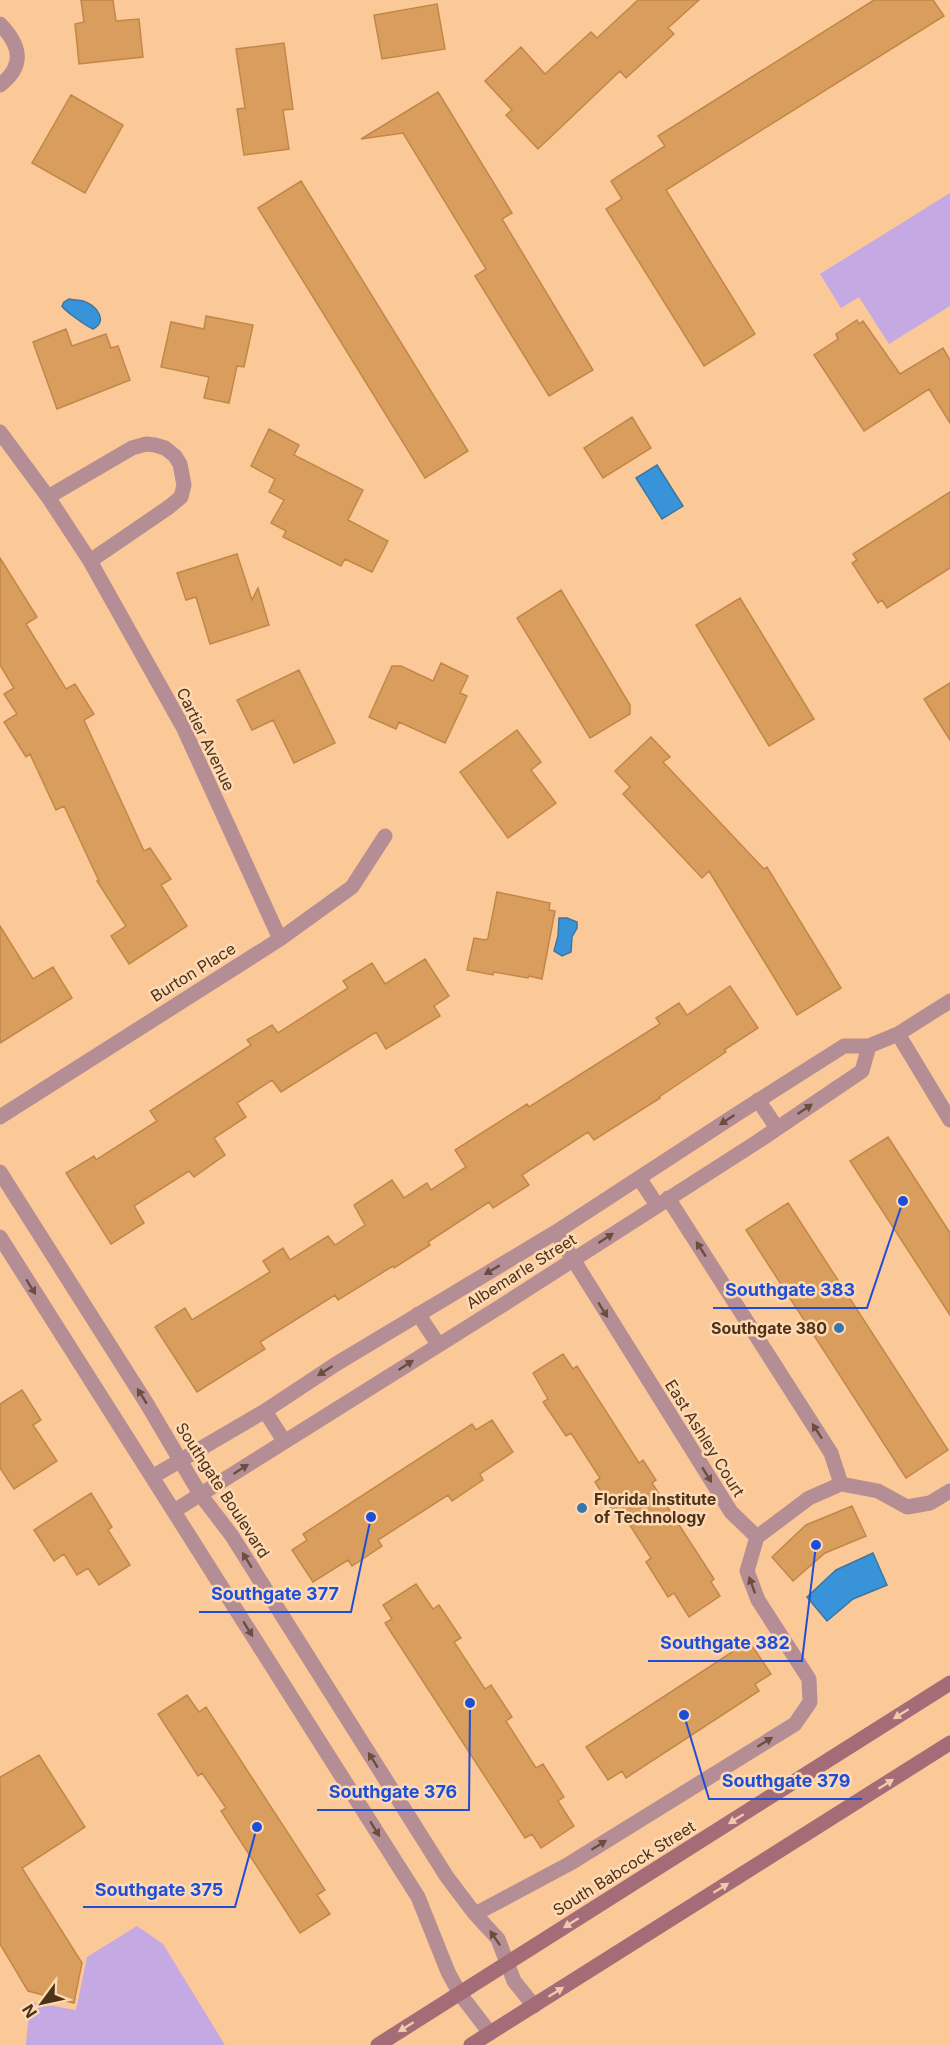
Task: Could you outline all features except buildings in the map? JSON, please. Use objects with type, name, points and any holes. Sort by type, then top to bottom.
[{"type":"main road","name":"South Babcock Street","points":[[378,2045],[950,1683]]},
{"type":"main road","points":[[471,2045],[950,1743]]},
{"type":"street","points":[[0,24],[11,36],[18,55],[18,63],[7,80],[0,85]]},
{"type":"street","name":"Cartier Avenue","points":[[0,432],[48,497],[90,561],[183,727],[280,939]]},
{"type":"street","points":[[48,497],[132,448],[146,444],[165,448],[180,464],[184,485],[181,498],[90,561]]},
{"type":"street","name":"Burton Place","points":[[0,1117],[280,939],[352,887],[385,836]]},
{"type":"street","name":"Albemarle Street","points":[[152,1477],[265,1411],[418,1314],[556,1232],[844,1046],[869,1046],[898,1034],[950,1001]]},
{"type":"street","points":[[898,1034],[950,1119]]},
{"type":"street","name":"Albemarle Street","points":[[174,1511],[573,1260],[777,1128],[862,1071],[869,1046]]},
{"type":"street","points":[[758,1100],[777,1128]]},
{"type":"street","name":"Southgate Boulevard","points":[[0,1172],[147,1404],[200,1494],[232,1536],[447,1877],[475,1914],[498,1939],[514,1980],[534,2006]]},
{"type":"street","points":[[639,1178],[663,1202],[831,1453],[841,1484]]},
{"type":"street","name":"East Ashley Court","points":[[556,1232],[731,1512],[757,1536]]},
{"type":"street","points":[[0,1237],[418,1897],[448,1972],[460,1994],[490,2033]]},
{"type":"street","points":[[418,1314],[438,1344]]},
{"type":"street","points":[[265,1411],[284,1441]]},
{"type":"street","points":[[475,1914],[569,1864],[795,1724],[810,1702],[809,1679],[758,1600],[747,1571],[757,1536],[809,1498],[841,1484],[878,1491],[907,1507],[930,1503],[950,1491]]},
{"type":"shaded area","points":[[950,193],[950,306],[889,344],[859,297],[841,308],[820,274]]},
{"type":"shaded area","points":[[137,1926],[163,1944],[225,2045],[26,2045],[30,2002],[76,2010],[87,1957]]},
{"type":"water","points":[[69,299],[83,301],[92,306],[99,313],[98,326],[93,329],[64,308],[62,306],[64,302]]},
{"type":"water","points":[[657,465],[683,506],[662,519],[636,478]]},
{"type":"water","points":[[559,918],[577,922],[577,928],[572,937],[571,952],[562,956],[554,951]]},
{"type":"water","points":[[873,1553],[887,1585],[853,1599],[827,1621],[807,1597],[836,1570]]},
{"type":"place","name":"Southgate 383","points":[[903,1201]]},
{"type":"place","name":"Southgate 380","points":[[839,1328]]},
{"type":"place","name":"Florida Institute of Technology","points":[[582,1508]]},
{"type":"place","name":"Southgate 377","points":[[371,1517]]},
{"type":"place","name":"Southgate 382","points":[[816,1545]]},
{"type":"place","name":"Southgate 376","points":[[470,1703]]},
{"type":"place","name":"Southgate 379","points":[[684,1715]]},
{"type":"place","name":"Southgate 375","points":[[257,1827]]}]
